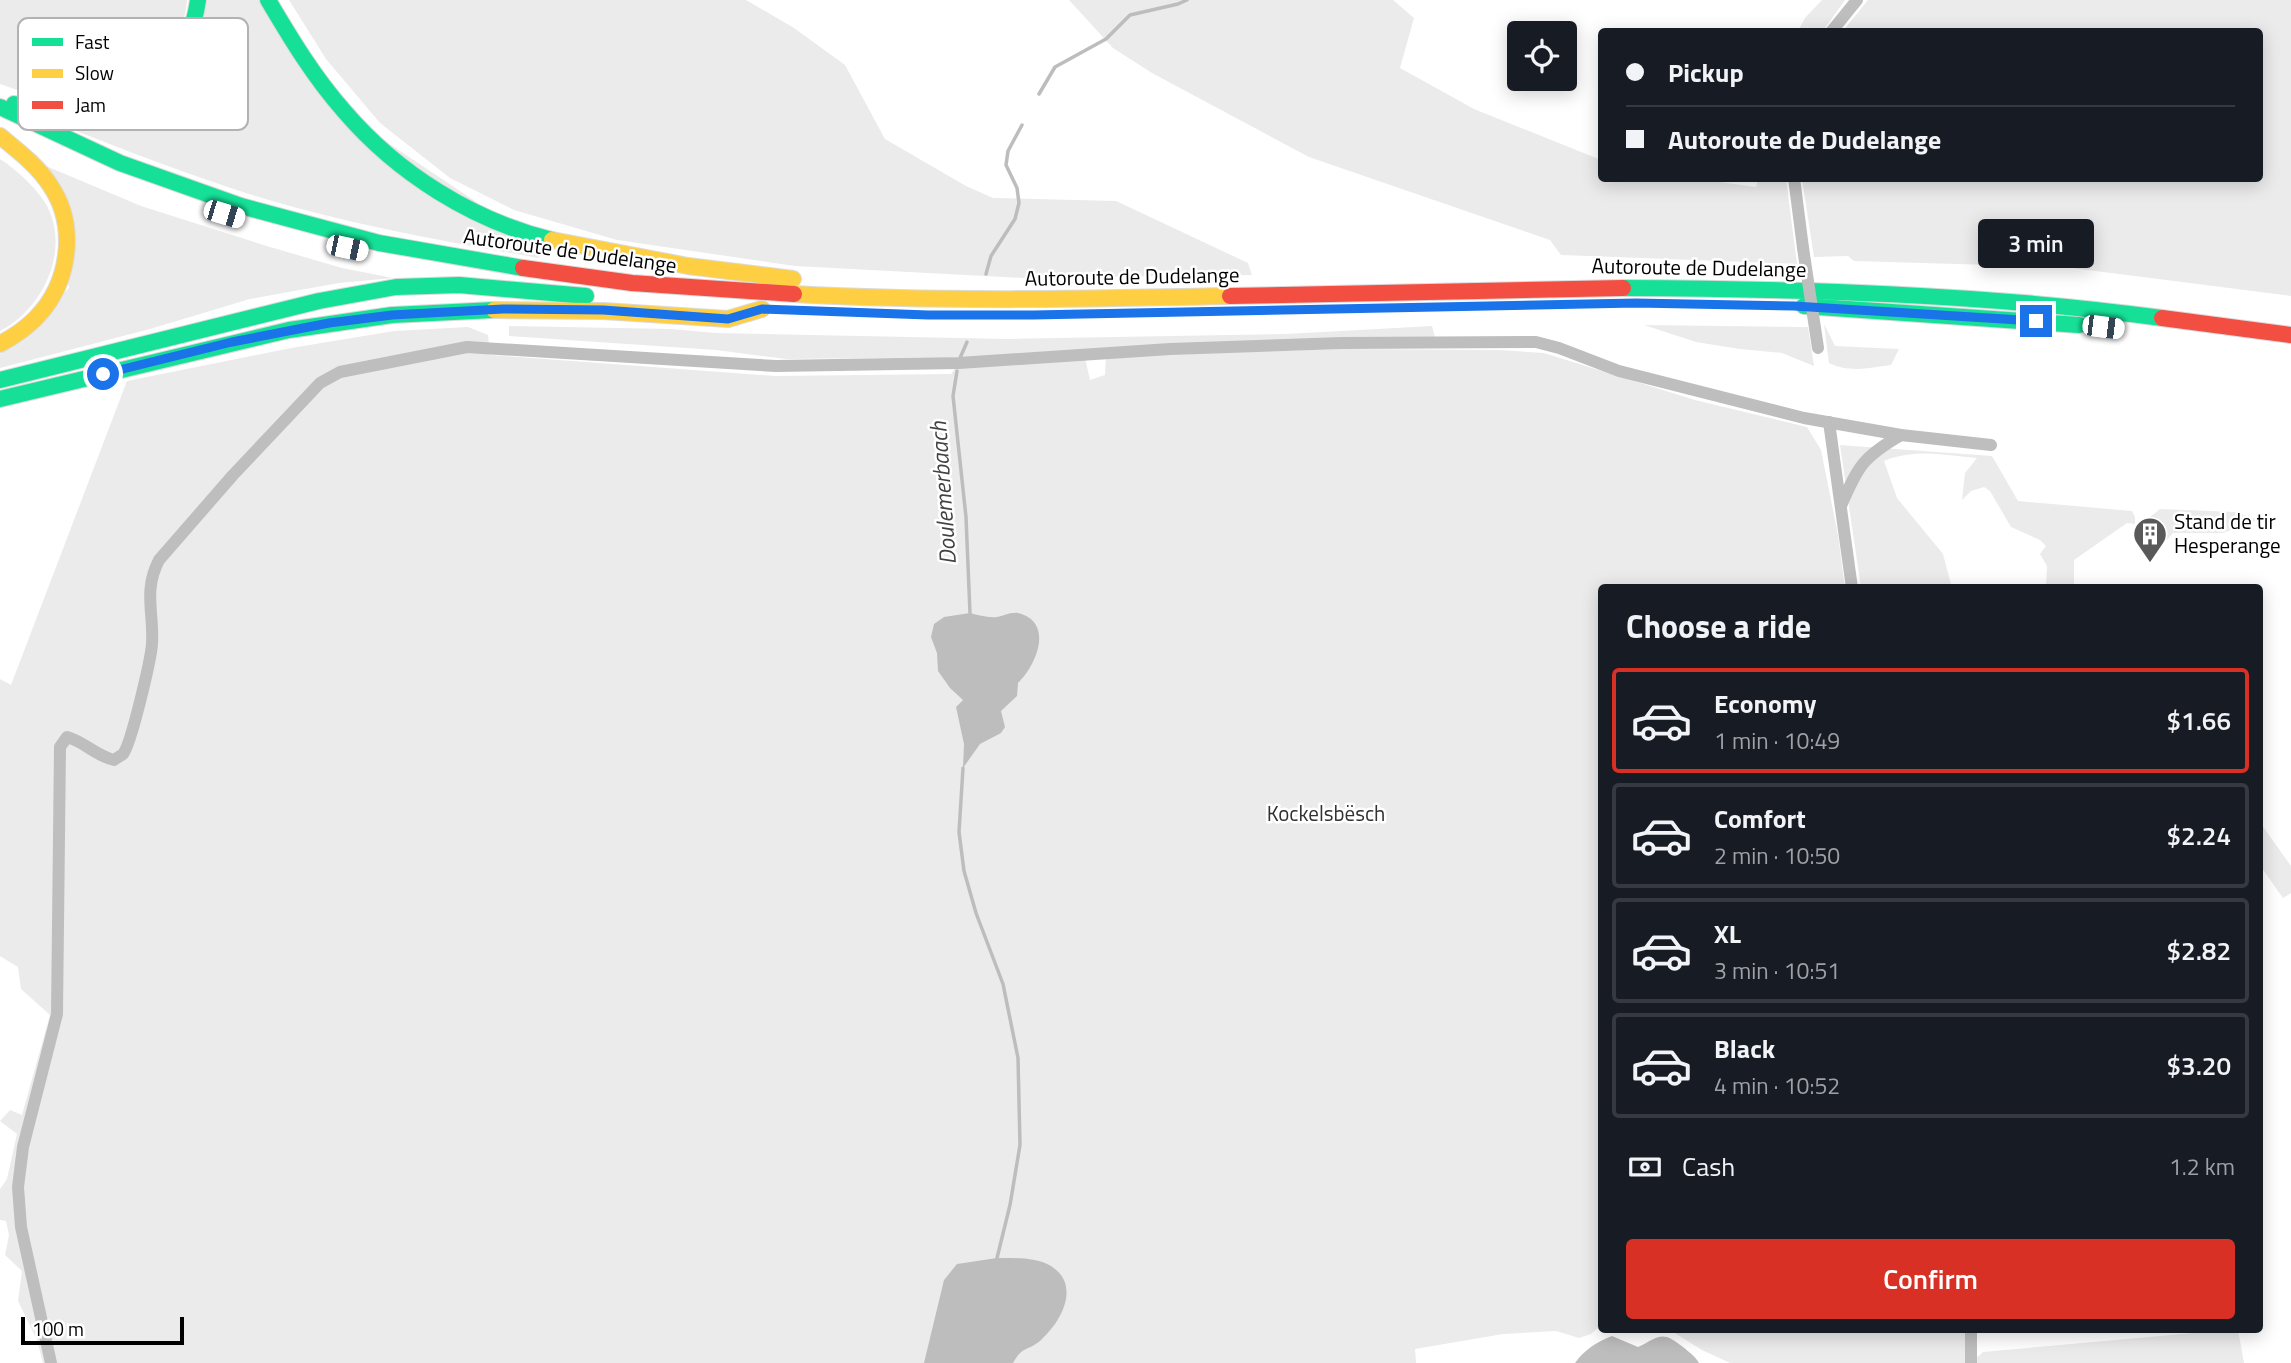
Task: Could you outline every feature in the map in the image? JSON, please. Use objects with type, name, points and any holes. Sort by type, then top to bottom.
[{"type":"highway","points":[[194,18],[198,0]]},
{"type":"highway","points":[[268,0],[313,71],[346,114],[412,174],[491,219],[535,235],[612,253],[768,277],[881,286],[914,299]]},
{"type":"highway","points":[[0,101],[18,105]]},
{"type":"highway","name":"Autoroute de Dudelange","points":[[0,107],[18,116]]},
{"type":"highway","name":"Autoroute de Dudelange","points":[[0,126],[126,180],[224,214],[324,244],[503,279],[629,297],[776,309],[901,314]]},
{"type":"highway","name":"Autoroute de Dudelange","points":[[47,130],[90,151],[185,187],[241,206],[379,243],[555,274],[632,283],[778,294],[914,299],[1120,299],[1597,288],[1780,289],[2022,302],[2291,335]]},
{"type":"highway","points":[[0,136],[49,182],[62,208],[68,239],[63,276],[52,299],[29,327],[0,344]]},
{"type":"highway","points":[[0,380],[319,300],[396,287],[459,285],[629,297]]},
{"type":"highway","name":"Autoroute de Dudelange","points":[[1228,312],[1568,303],[1794,306],[2097,326],[2252,346]]},
{"type":"highway","points":[[0,399],[255,337],[392,315],[503,309],[603,310],[728,319],[776,309]]},
{"type":"highway","name":"Autoroute de Dudelange","points":[[968,315],[1098,314]]},
{"type":"street","points":[[1834,28],[1857,0]]},
{"type":"street","points":[[1795,182],[1818,348]]},
{"type":"street","points":[[51,1363],[21,1227],[18,1187],[23,1147],[57,1014],[60,747],[67,737],[79,740],[103,757],[114,760],[123,755],[133,730],[152,646],[151,576],[159,560],[233,475],[320,383],[340,372],[467,347],[776,366],[959,363],[1157,350],[1342,342],[1536,342],[1619,371],[1791,415],[1902,435],[1991,445]]},
{"type":"street","points":[[1829,422],[1851,584]]},
{"type":"street","points":[[1841,506],[1863,462],[1882,446],[1902,435]]},
{"type":"street","points":[[1971,1333],[1971,1363]]},
{"type":"green space","points":[[0,0],[187,0],[184,18],[18,18],[18,90],[0,84]]},
{"type":"green space","points":[[206,0],[259,0],[327,102],[542,246],[539,258],[400,232],[296,208],[186,173],[74,130],[248,130],[248,18],[195,18]]},
{"type":"green space","points":[[289,0],[746,0],[794,28],[845,65],[885,139],[966,186],[993,198],[1116,201],[1248,263],[1252,275],[1024,278],[795,266],[617,240],[514,210],[450,178],[380,123],[326,59]]},
{"type":"green space","points":[[1069,0],[1393,0],[1414,18],[1400,68],[1474,109],[1598,159],[1598,182],[1719,182],[1756,187],[1757,182],[1786,182],[1797,264],[1561,255],[1550,240],[1309,157],[1152,73],[1113,48]]},
{"type":"green space","points":[[1822,0],[1845,0],[1825,28],[1800,28]]},
{"type":"green space","points":[[1868,0],[2291,0],[2291,296],[2064,267],[1854,261],[1848,256],[1814,257],[1802,182],[2263,182],[2263,28],[1845,28]]},
{"type":"green space","points":[[0,159],[28,182],[45,203],[54,227],[56,245],[53,263],[39,295],[15,322],[0,331]]},
{"type":"green space","points":[[46,166],[141,206],[342,268],[393,278],[339,283],[250,299],[150,329],[0,368],[0,354],[69,288]]},
{"type":"green space","points":[[1824,324],[1835,346],[1899,349],[1891,365],[1860,369],[1837,366],[1829,363]]},
{"type":"green space","points":[[1644,325],[1808,327],[1814,366],[1782,353],[1696,342]]},
{"type":"green space","points":[[509,326],[1008,339],[1286,334],[1432,326],[1435,337],[969,357],[786,359],[716,350],[509,336]]},
{"type":"green space","name":"Kockelsbësch","points":[[468,327],[488,335],[490,355],[775,376],[951,374],[955,368],[1085,358],[1090,380],[1105,375],[1106,356],[1342,349],[1500,350],[1544,353],[1695,400],[1807,427],[1821,450],[1844,584],[1598,584],[1598,1328],[1591,1334],[1579,1338],[1556,1331],[1503,1334],[1415,1349],[1416,1363],[43,1363],[37,1340],[18,1301],[22,1271],[5,1255],[9,1235],[6,1221],[0,1220],[0,1189],[7,1179],[17,1134],[0,1121],[10,1110],[22,1115],[50,1015],[21,989],[18,967],[0,956],[0,679],[11,685],[127,381],[291,348],[394,331]]},
{"type":"green space","points":[[1840,445],[1992,456],[2018,501],[2132,511],[2135,517],[2135,524],[2127,523],[2074,560],[2074,584],[2046,584],[2047,566],[2040,554],[2046,546],[2040,540],[2011,527],[1990,491],[1984,487],[1971,491],[1962,500],[1965,473],[1977,458],[1930,454],[1895,457],[1884,461],[1897,498],[1943,554],[1951,584],[1860,584]]},
{"type":"green space","points":[[2160,509],[2235,512],[2258,520],[2223,533],[2173,533],[2159,549],[2143,533],[2144,522]]},
{"type":"green space","points":[[2263,827],[2291,866],[2291,893],[2283,898],[2263,870]]},
{"type":"green space","points":[[1675,1333],[1965,1333],[1965,1363],[1730,1363]]},
{"type":"green space","points":[[2194,1333],[2239,1333],[2244,1363],[1971,1363],[1983,1352]]},
{"type":"shaded area","points":[[970,613],[994,617],[1018,613],[1029,618],[1036,625],[1039,645],[1031,666],[1018,683],[1017,696],[1001,711],[1005,727],[1001,733],[980,744],[963,768],[964,744],[956,707],[963,700],[938,671],[937,653],[931,637],[934,624],[944,617]]},
{"type":"shaded area","points":[[997,1258],[1038,1261],[1051,1266],[1060,1274],[1067,1293],[1056,1323],[1041,1340],[1023,1351],[1013,1363],[924,1363],[944,1280],[957,1264]]},
{"type":"shaded area","points":[[1612,1336],[1638,1347],[1661,1336],[1670,1338],[1699,1363],[1575,1363],[1592,1346]]},
{"type":"waterway","name":"Doulemerbaach","points":[[1039,94],[1055,67],[1106,39],[1130,15],[1187,0]]},
{"type":"waterway","name":"Doulemerbaach","points":[[986,274],[991,256],[1015,219],[1019,203],[1017,188],[1006,165],[1008,151],[1022,125]]},
{"type":"waterway","name":"Doulemerbaach","points":[[960,358],[967,342]]},
{"type":"waterway","name":"Doulemerbaach","points":[[957,371],[953,396],[966,517],[970,613]]},
{"type":"waterway","points":[[963,768],[959,832],[964,871],[976,913],[1003,984],[1018,1058],[1020,1145],[1010,1205],[997,1258]]},
{"type":"traffic: fast","points":[[195,18],[198,0]]},
{"type":"traffic: fast","points":[[268,0],[323,85],[365,134],[388,155],[438,192],[465,207],[494,221],[552,240]]},
{"type":"traffic: fast","points":[[14,104],[18,105]]},
{"type":"traffic: fast","points":[[0,107],[18,115]]},
{"type":"traffic: fast","points":[[49,130],[120,163],[241,206],[379,243],[523,268]]},
{"type":"traffic: fast","points":[[0,380],[319,301],[396,287],[459,285],[586,296]]},
{"type":"traffic: fast","points":[[1623,288],[1893,294],[2028,303],[2162,318]]},
{"type":"traffic: fast","points":[[1804,306],[2079,325]]},
{"type":"traffic: fast","points":[[0,399],[289,330],[392,315],[494,310]]},
{"type":"traffic: slow","points":[[0,136],[33,165],[50,185],[59,201],[67,236],[63,272],[47,305],[27,326],[0,344]]},
{"type":"traffic: slow","points":[[552,240],[688,266],[793,279]]},
{"type":"traffic: slow","points":[[794,294],[957,299],[1230,296]]},
{"type":"traffic: slow","points":[[494,310],[603,311],[728,319],[762,309]]},
{"type":"traffic: jam","points":[[523,268],[632,283],[794,294]]},
{"type":"traffic: jam","points":[[1230,296],[1623,288]]},
{"type":"traffic: jam","points":[[2162,318],[2291,335]]},
{"type":"place","name":"Stand de tir Hesperange","points":[[2150,564]]},
{"type":"route","points":[[103,374],[232,342],[329,323],[392,315],[503,309],[603,310],[728,319],[762,309],[928,315],[1033,315],[1636,303],[1794,306],[2036,321]]}]
